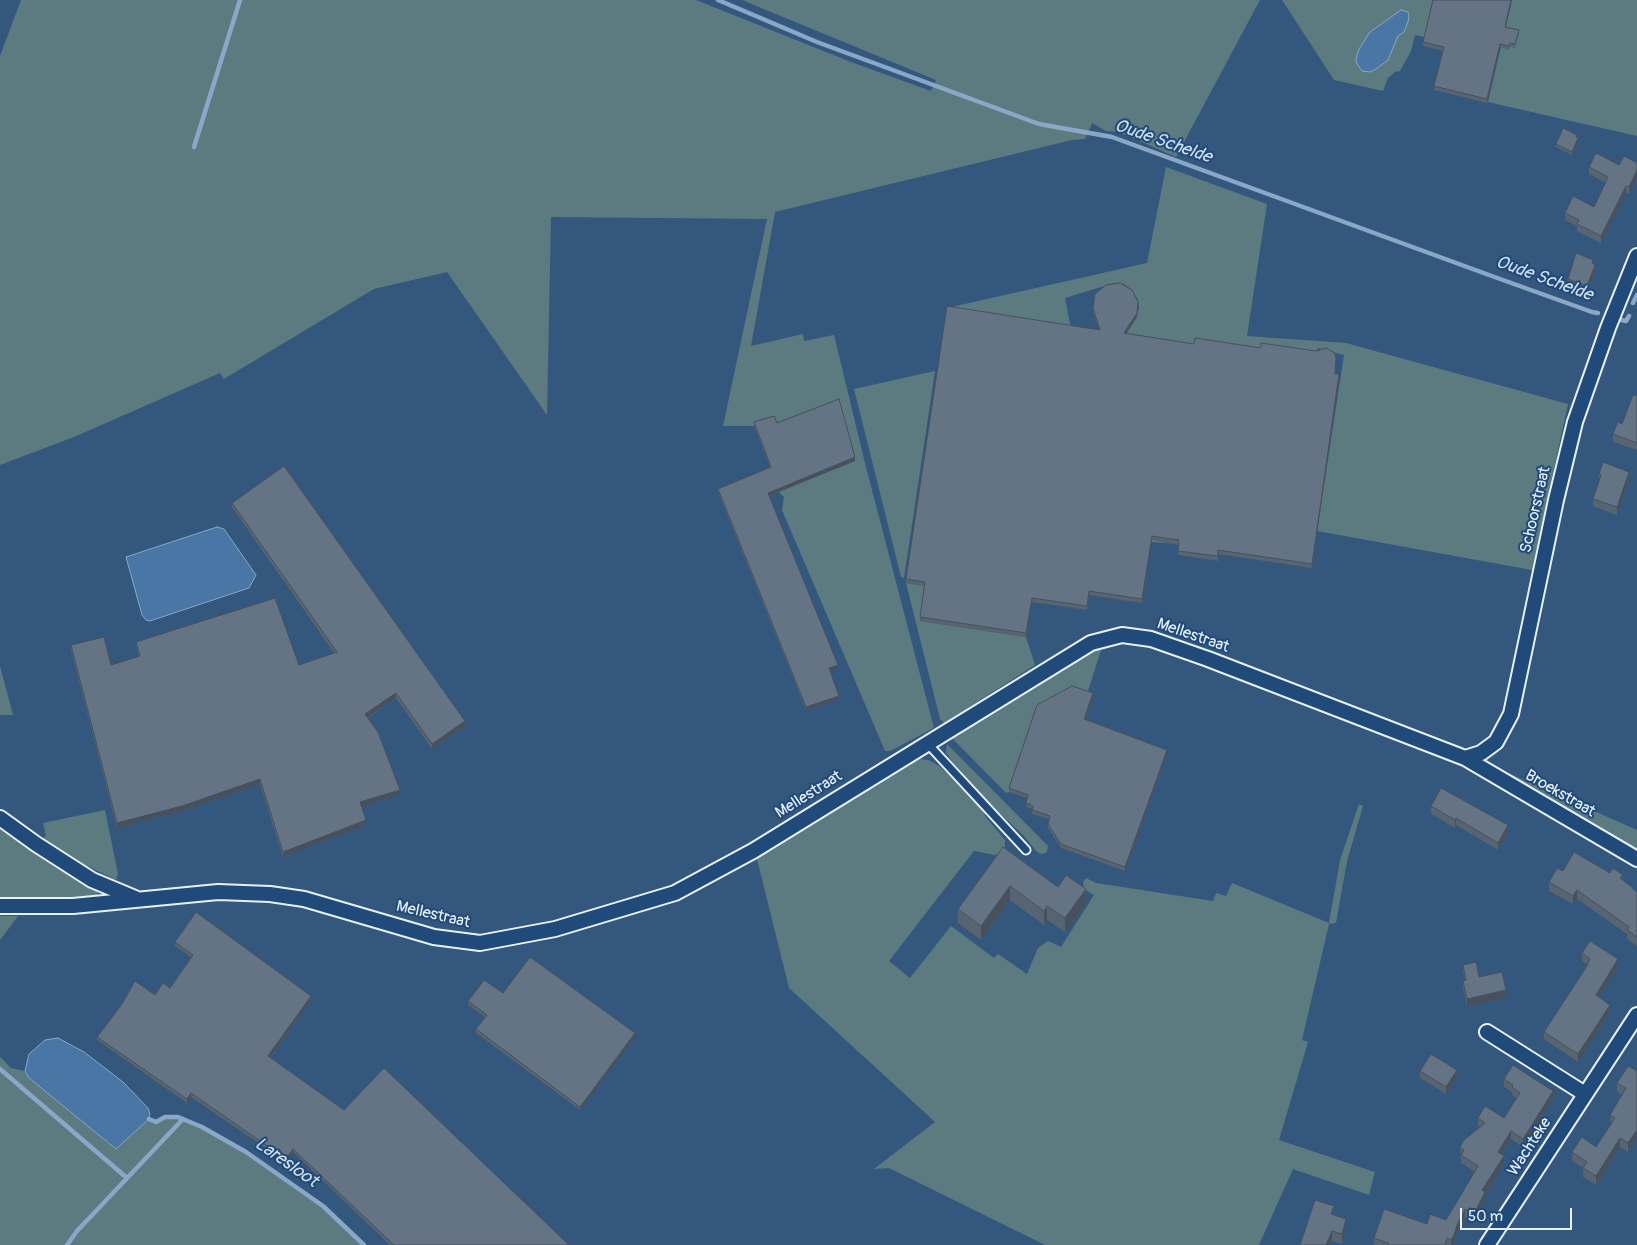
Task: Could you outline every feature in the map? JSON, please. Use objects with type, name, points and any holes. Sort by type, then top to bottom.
[{"type":"street","name":"Schoorstraat","points":[[1465,758],[1481,753],[1496,742],[1511,714],[1556,500],[1575,422],[1608,328],[1637,256]]},
{"type":"street","name":"Mellestraat","points":[[0,906],[73,906],[218,892],[270,894],[304,898],[434,937],[480,944],[555,929],[675,893],[753,851],[1091,643],[1122,635],[1150,639],[1208,659],[1465,758]]},
{"type":"street","name":"Broekstraat","points":[[1465,758],[1637,859]]},
{"type":"street","name":"Mellestraat","points":[[0,818],[92,880],[138,899]]},
{"type":"street","name":"Wachteke","points":[[1487,1245],[1637,1015]]},
{"type":"street","points":[[1487,1032],[1585,1094]]},
{"type":"lane","points":[[927,743],[1026,850]]},
{"type":"green space","points":[[21,0],[696,0],[851,62],[931,91],[936,80],[742,0],[1260,0],[1176,157],[1118,132],[1106,131],[1092,123],[1085,139],[1072,140],[775,212],[751,346],[803,334],[804,341],[834,335],[866,467],[934,728],[890,751],[885,751],[782,510],[784,497],[779,492],[854,461],[777,426],[723,426],[767,219],[551,217],[547,415],[447,272],[374,289],[224,379],[220,373],[74,437],[0,465],[0,56]]},
{"type":"green space","points":[[1282,0],[1434,0],[1425,37],[1415,35],[1411,51],[1400,71],[1395,72],[1388,78],[1383,91],[1334,80]]},
{"type":"green space","points":[[1512,0],[1637,0],[1637,136],[1488,102]]},
{"type":"green space","points":[[1166,167],[1267,204],[1247,336],[1346,343],[1568,404],[1532,570],[1317,531],[1344,355],[1318,348],[1313,355],[1261,352],[1195,343],[1166,543],[1152,542],[1115,336],[1136,318],[1139,308],[1138,300],[1132,290],[1124,284],[1114,283],[1065,298],[1071,329],[947,311],[947,308],[1147,263]]},
{"type":"green space","points":[[935,371],[904,578],[901,577],[854,389]]},
{"type":"green space","points":[[906,583],[925,586],[920,621],[1026,637],[1035,665],[944,723],[940,719]]},
{"type":"green space","points":[[1095,647],[1102,647],[1087,694],[1037,708],[1009,792],[1006,793],[950,736]]},
{"type":"green space","points":[[0,666],[13,715],[0,715]]},
{"type":"green space","points":[[947,744],[1048,846],[1047,852],[1042,854],[1037,852],[1024,836],[989,803],[951,760],[946,752]]},
{"type":"green space","points":[[918,759],[929,760],[939,766],[967,791],[982,807],[985,816],[1005,840],[1005,847],[1002,853],[995,855],[974,851],[889,961],[910,978],[951,926],[994,958],[998,954],[1027,974],[1038,948],[1048,941],[1061,947],[1094,895],[1084,889],[1083,882],[1086,878],[1096,883],[1213,901],[1216,893],[1226,896],[1232,883],[1329,923],[1340,860],[1359,804],[1363,806],[1347,861],[1336,923],[1329,924],[1302,1040],[1308,1042],[1279,1140],[1375,1172],[1369,1195],[1293,1169],[1259,1245],[1045,1245],[889,1168],[874,1169],[935,1122],[789,988],[756,855]]},
{"type":"green space","points":[[1508,773],[1637,830],[1637,850],[1509,778]]},
{"type":"green space","points":[[105,810],[118,874],[116,880],[77,861],[43,838],[46,836],[43,823]]},
{"type":"green space","points":[[0,825],[57,867],[97,889],[98,894],[94,897],[0,900]]},
{"type":"green space","points":[[0,916],[18,916],[0,940]]},
{"type":"green space","points":[[0,1057],[11,1068],[25,1071],[29,1078],[116,1149],[149,1119],[156,1122],[165,1117],[178,1117],[202,1127],[246,1152],[323,1206],[364,1245],[0,1245]]},
{"type":"water","points":[[1401,10],[1408,12],[1408,22],[1404,32],[1398,36],[1388,60],[1370,72],[1362,71],[1356,59],[1359,49],[1370,32]]},
{"type":"water","points":[[217,527],[224,529],[256,575],[249,588],[150,621],[146,620],[142,615],[126,557]]},
{"type":"water","points":[[58,1038],[84,1052],[123,1082],[148,1108],[149,1119],[116,1149],[29,1078],[25,1071],[29,1054],[45,1040]]},
{"type":"building","points":[[1433,0],[1511,0],[1505,27],[1519,30],[1515,44],[1510,43],[1509,46],[1500,44],[1487,99],[1434,86],[1444,47],[1423,42]]},
{"type":"building","points":[[1563,128],[1577,135],[1576,137],[1578,138],[1572,152],[1556,144]]},
{"type":"building","points":[[1596,153],[1619,165],[1624,156],[1637,163],[1637,170],[1629,187],[1626,186],[1601,236],[1577,224],[1579,220],[1565,213],[1573,196],[1594,207],[1608,177],[1589,167]]},
{"type":"building","points":[[1576,253],[1593,260],[1592,263],[1595,265],[1587,286],[1568,279]]},
{"type":"building","points":[[1120,283],[1132,290],[1138,302],[1137,313],[1124,333],[1194,344],[1195,338],[1261,348],[1261,343],[1316,351],[1326,348],[1335,353],[1335,374],[1339,374],[1312,564],[1218,550],[1218,556],[1178,551],[1179,540],[1152,536],[1142,599],[1089,591],[1087,606],[1032,598],[1026,633],[920,617],[925,582],[906,579],[947,306],[1100,330],[1093,308],[1095,294],[1106,285]]},
{"type":"building","points":[[1633,395],[1637,396],[1637,443],[1613,434],[1618,422],[1622,424]]},
{"type":"building","points":[[839,399],[855,457],[768,493],[838,665],[829,668],[839,696],[806,707],[718,489],[771,467],[754,422],[774,416],[777,423]]},
{"type":"building","points":[[1603,462],[1629,472],[1617,507],[1593,499]]},
{"type":"building","points":[[284,466],[465,721],[432,744],[396,693],[365,714],[378,732],[400,790],[360,802],[366,820],[283,852],[260,779],[182,806],[117,823],[71,645],[104,637],[111,665],[140,656],[136,642],[275,598],[299,665],[337,652],[232,503]]},
{"type":"building","points":[[1072,686],[1093,693],[1084,719],[1167,750],[1125,867],[1061,844],[1048,824],[1050,816],[1032,810],[1033,806],[1026,803],[1028,795],[1009,788],[1037,705]]},
{"type":"building","points":[[1441,788],[1508,825],[1498,843],[1456,818],[1455,820],[1431,806]]},
{"type":"building","points":[[1003,847],[1058,887],[1066,875],[1086,889],[1065,918],[1047,906],[1044,911],[1010,886],[981,926],[958,909]]},
{"type":"building","points":[[1574,852],[1610,873],[1613,868],[1623,875],[1620,878],[1637,892],[1637,937],[1627,930],[1629,927],[1577,890],[1573,896],[1549,882],[1557,868],[1563,871]]},
{"type":"building","points":[[196,912],[311,996],[268,1056],[344,1110],[384,1068],[569,1245],[394,1245],[293,1149],[286,1159],[191,1093],[187,1099],[97,1037],[122,1004],[135,981],[155,995],[163,983],[170,988],[193,955],[175,942]]},
{"type":"building","points":[[1590,941],[1618,959],[1596,995],[1610,1005],[1578,1054],[1544,1032],[1587,966],[1590,959],[1582,953]]},
{"type":"building","points":[[530,957],[635,1033],[580,1107],[476,1029],[487,1015],[468,1001],[484,980],[503,993]]},
{"type":"building","points":[[1476,962],[1479,977],[1502,972],[1506,990],[1467,999],[1463,981],[1466,980],[1463,965]]},
{"type":"building","points":[[1431,1054],[1457,1070],[1446,1087],[1420,1071]]},
{"type":"building","points":[[1513,1065],[1553,1091],[1523,1139],[1511,1131],[1498,1152],[1504,1156],[1482,1190],[1485,1192],[1474,1214],[1465,1209],[1454,1235],[1451,1240],[1447,1238],[1445,1245],[1388,1245],[1388,1243],[1374,1238],[1384,1209],[1427,1224],[1430,1214],[1446,1220],[1478,1166],[1461,1155],[1464,1150],[1460,1147],[1464,1140],[1485,1123],[1478,1118],[1485,1106],[1504,1118],[1520,1093],[1504,1079]]},
{"type":"building","points":[[1628,1066],[1637,1071],[1637,1130],[1628,1143],[1620,1138],[1596,1176],[1583,1168],[1587,1162],[1572,1152],[1582,1137],[1596,1147],[1615,1118],[1610,1115],[1626,1088],[1617,1083]]},
{"type":"building","points":[[1315,1200],[1334,1206],[1331,1214],[1346,1219],[1342,1234],[1332,1231],[1326,1245],[1300,1245]]},
{"type":"waterway","points":[[194,147],[240,0]]},
{"type":"waterway","name":"Oude Schelde","points":[[718,0],[817,42],[1039,124],[1112,137],[1598,313]]},
{"type":"waterway","name":"Oude Schelde","points":[[1633,303],[1637,295]]},
{"type":"waterway","name":"Oude Schelde","points":[[1621,320],[1626,321],[1629,316]]},
{"type":"waterway","points":[[0,1069],[127,1178]]},
{"type":"waterway","name":"Laresloot","points":[[149,1119],[156,1122],[165,1117],[178,1117],[202,1127],[246,1152],[323,1206],[364,1245]]},
{"type":"waterway","name":"Laresloot","points":[[67,1245],[77,1231],[183,1119]]}]
